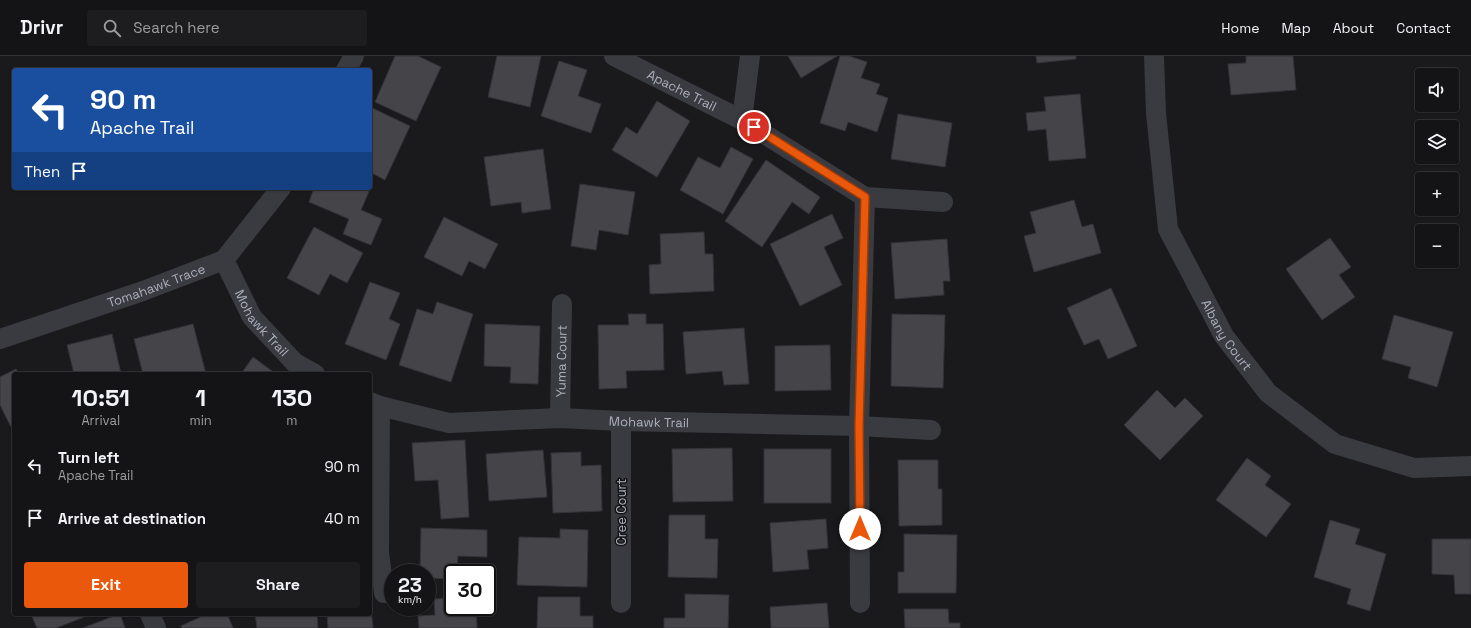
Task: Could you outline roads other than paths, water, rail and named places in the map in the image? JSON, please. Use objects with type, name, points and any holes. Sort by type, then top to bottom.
[{"type":"street","points":[[347,68],[354,56]]},
{"type":"street","name":"Apache Trail","points":[[614,56],[742,120],[865,197],[943,202]]},
{"type":"street","points":[[742,120],[750,56]]},
{"type":"street","name":"Albany Court","points":[[1154,56],[1156,113],[1168,229],[1224,336],[1233,348],[1268,393],[1335,444],[1414,468],[1471,466]]},
{"type":"street","points":[[224,260],[279,190]]},
{"type":"street","points":[[860,604],[859,426],[865,197]]},
{"type":"street","name":"Tomahawk Trace","points":[[0,339],[143,291],[224,260]]},
{"type":"street","name":"Mohawk Trail","points":[[224,260],[252,317],[295,363],[311,372]]},
{"type":"street","name":"Yuma Court","points":[[560,418],[562,304]]},
{"type":"street","points":[[375,404],[374,553],[384,593]]},
{"type":"street","name":"Mohawk Trail","points":[[375,404],[449,423],[560,418],[621,421],[859,426],[930,430]]},
{"type":"street","name":"Cree Court","points":[[621,421],[621,603]]},
{"type":"street","points":[[151,616],[156,628]]}]
